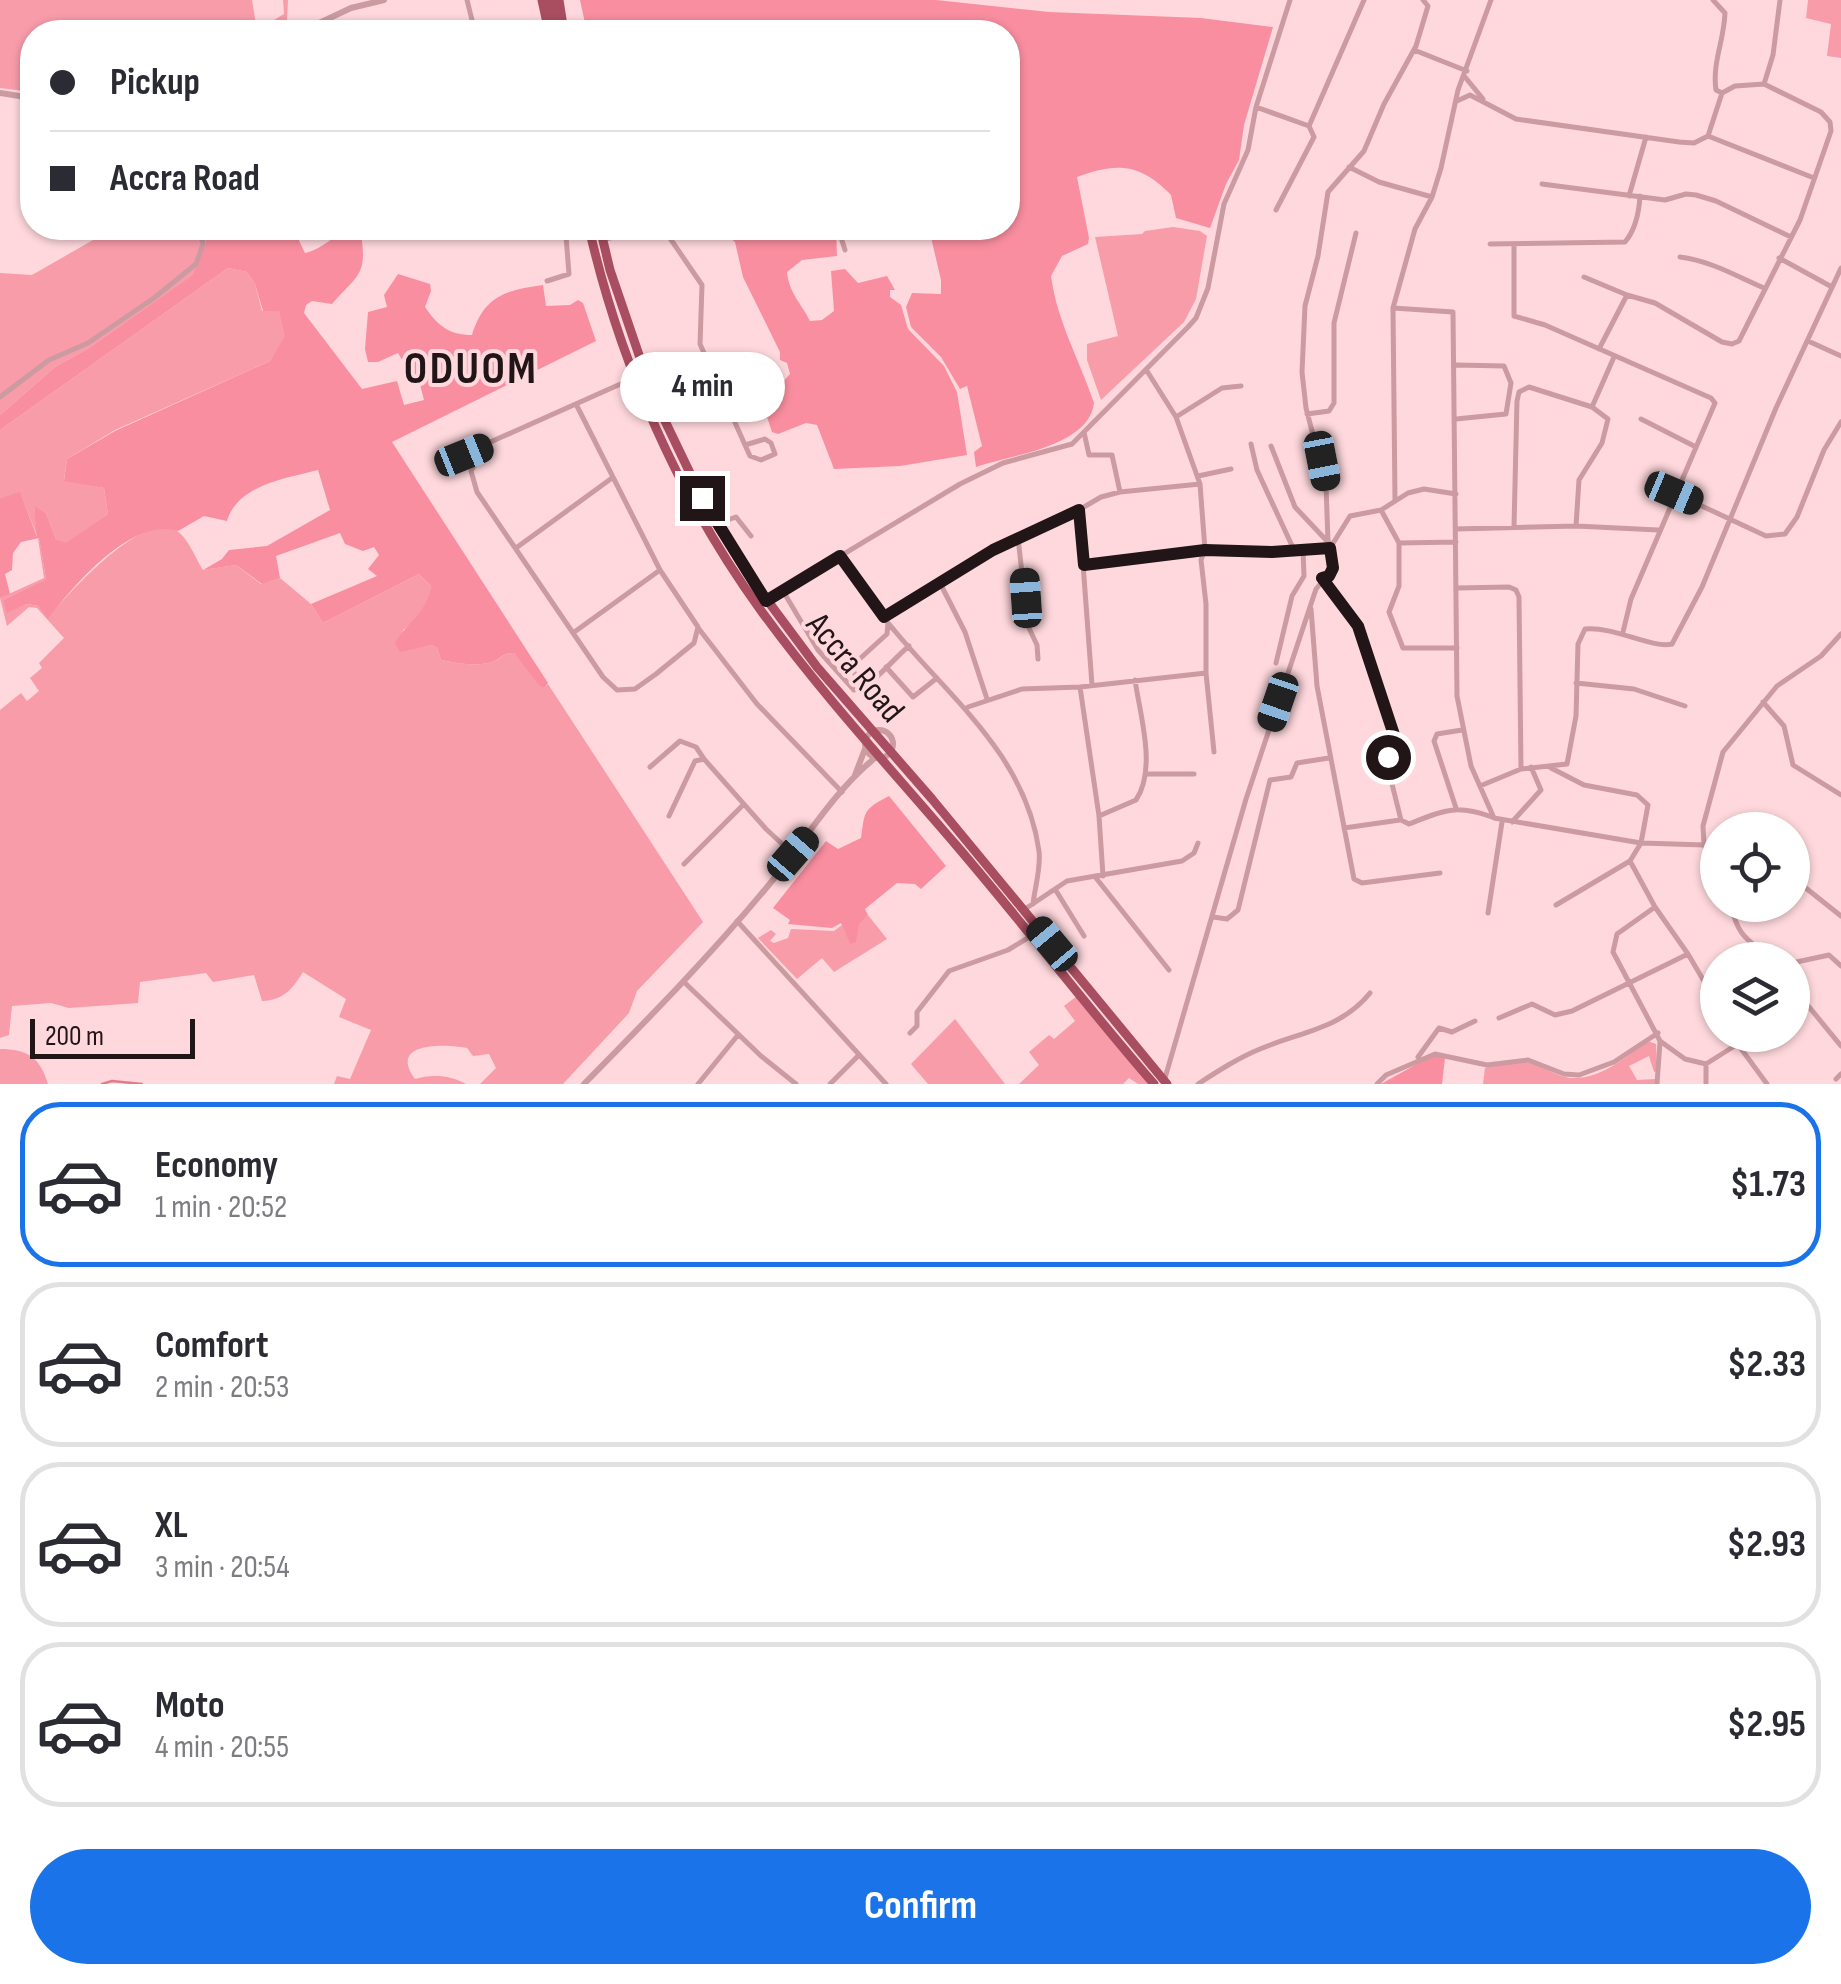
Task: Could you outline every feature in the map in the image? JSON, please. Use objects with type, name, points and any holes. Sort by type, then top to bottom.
[{"type":"highway","name":"Accra Road","points":[[592,240],[607,300],[634,378],[689,492],[740,580],[796,656],[868,740],[891,751],[1029,907],[1162,1083]]},
{"type":"highway","name":"Accra Road","points":[[602,240],[653,396],[716,524],[766,601],[817,667],[878,758],[1162,1083]]},
{"type":"highway","points":[[957,846],[967,840]]},
{"type":"street","points":[[324,20],[384,0]]},
{"type":"street","points":[[766,601],[960,484],[1003,463],[1072,444],[1196,318],[1224,204],[1248,150],[1256,107],[1290,0]]},
{"type":"street","points":[[1309,126],[1364,0]]},
{"type":"street","points":[[1322,578],[1329,576],[1333,568],[1326,485],[1307,414],[1302,372],[1305,306],[1328,192],[1364,151],[1414,50],[1427,17],[1428,6],[1423,0]]},
{"type":"street","points":[[1395,502],[1393,308],[1414,229],[1432,197],[1456,103],[1492,0]]},
{"type":"street","points":[[1584,277],[1655,303],[1710,336],[1732,344],[1739,341],[1800,220],[1830,136],[1826,116],[1764,84],[1716,90],[1725,14],[1713,0]]},
{"type":"street","points":[[1764,84],[1776,42],[1780,0]]},
{"type":"street","points":[[1414,50],[1466,74],[1485,102]]},
{"type":"street","points":[[1456,103],[1468,95],[1516,119],[1694,143],[1708,136],[1725,91]]},
{"type":"street","points":[[1256,107],[1309,126],[1314,137],[1276,210]]},
{"type":"street","points":[[1830,136],[1841,128]]},
{"type":"street","points":[[1629,196],[1646,136]]},
{"type":"street","points":[[1708,136],[1814,178]]},
{"type":"street","points":[[1349,168],[1432,197]]},
{"type":"street","points":[[1542,184],[1665,200],[1696,195],[1790,237]]},
{"type":"street","points":[[1490,244],[1625,242],[1639,214],[1640,196]]},
{"type":"street","points":[[1307,414],[1330,411],[1334,403],[1334,323],[1356,234]]},
{"type":"street","points":[[0,398],[14,383],[49,360],[88,343],[154,298],[196,264],[201,240]]},
{"type":"street","points":[[547,280],[569,274],[566,240]]},
{"type":"street","points":[[671,240],[702,286],[700,344],[719,388],[750,456],[761,460],[775,454],[774,447],[765,439],[745,445]]},
{"type":"street","points":[[842,240],[845,250]]},
{"type":"street","points":[[1514,246],[1514,316],[1545,325],[1711,398],[1714,403],[1658,530],[1631,599],[1623,632]]},
{"type":"street","points":[[1680,256],[1714,263],[1764,288]]},
{"type":"street","points":[[1778,258],[1832,287]]},
{"type":"street","points":[[1480,786],[1521,769],[1564,765],[1568,760],[1576,716],[1578,644],[1585,628],[1623,632],[1664,646],[1672,644],[1732,518],[1841,268]]},
{"type":"street","points":[[1598,349],[1627,295]]},
{"type":"street","points":[[1393,308],[1453,312],[1457,696],[1462,730],[1494,818]]},
{"type":"street","points":[[1808,341],[1841,356]]},
{"type":"street","points":[[1592,407],[1614,357]]},
{"type":"street","points":[[1456,366],[1500,365],[1508,372],[1511,383],[1506,414],[1456,419]]},
{"type":"street","points":[[1146,371],[1176,417],[1199,480],[1205,550],[1201,560],[1206,604],[1206,673],[1214,752]]},
{"type":"street","points":[[719,388],[742,375]]},
{"type":"street","points":[[441,464],[634,378]]},
{"type":"street","points":[[1176,417],[1222,388],[1241,386]]},
{"type":"street","points":[[1514,527],[1519,392],[1529,387],[1604,414],[1608,426],[1602,443],[1580,480],[1576,526]]},
{"type":"street","points":[[577,406],[660,570],[698,628],[757,704],[842,792]]},
{"type":"street","points":[[1642,419],[1696,447]]},
{"type":"street","points":[[1674,493],[1766,536],[1785,534],[1797,517],[1824,450],[1841,422]]},
{"type":"street","points":[[1084,432],[1089,455],[1112,455],[1120,492]]},
{"type":"street","points":[[1251,444],[1257,470],[1294,550]]},
{"type":"street","points":[[486,446],[472,466],[473,484],[603,677],[622,691],[636,689],[698,639],[698,628]]},
{"type":"street","points":[[1271,446],[1294,508],[1330,545]]},
{"type":"street","points":[[886,620],[1018,538],[1102,497],[1199,480],[1231,469]]},
{"type":"street","points":[[516,548],[612,478]]},
{"type":"street","points":[[1084,565],[1205,550],[1302,550],[1330,545],[1350,516],[1380,510],[1408,493],[1424,489],[1456,494]]},
{"type":"street","points":[[1079,510],[1092,685]]},
{"type":"street","points":[[1380,510],[1399,542],[1400,586],[1389,612],[1403,648],[1457,648]]},
{"type":"street","points":[[716,524],[734,516],[750,536]]},
{"type":"street","points":[[1456,529],[1576,526],[1658,530]]},
{"type":"street","points":[[1018,538],[1028,626],[1037,645],[1038,659]]},
{"type":"street","points":[[1399,542],[1456,542]]},
{"type":"street","points":[[1276,663],[1292,596],[1304,576],[1302,550]]},
{"type":"street","points":[[840,556],[886,620],[991,737],[1006,761],[1029,815],[1038,851],[1029,907]]},
{"type":"street","points":[[573,634],[660,570]]},
{"type":"street","points":[[1162,1083],[1246,799],[1322,578]]},
{"type":"street","points":[[1322,578],[1358,626],[1384,697],[1397,744],[1388,764],[1401,820]]},
{"type":"street","points":[[940,583],[965,632],[987,699]]},
{"type":"street","points":[[1456,588],[1509,588],[1516,590],[1519,597],[1521,769]]},
{"type":"street","points":[[783,590],[818,650],[848,686],[857,690],[866,685],[909,646]]},
{"type":"street","points":[[1311,606],[1316,686],[1356,882],[1440,873]]},
{"type":"street","points":[[866,685],[854,673],[853,666],[887,634],[886,620]]},
{"type":"street","points":[[1706,812],[1723,752],[1763,702],[1791,675],[1821,656],[1841,634]]},
{"type":"street","points":[[886,667],[913,696],[937,678]]},
{"type":"street","points":[[966,708],[1022,689],[1206,673]]},
{"type":"street","points":[[1098,816],[1136,800],[1145,774],[1135,680]]},
{"type":"street","points":[[1576,683],[1634,689],[1685,706]]},
{"type":"street","points":[[1080,686],[1098,816],[1099,877],[1169,970]]},
{"type":"street","points":[[1763,702],[1784,726],[1792,765],[1841,795]]},
{"type":"street","points":[[1456,808],[1434,742],[1437,734],[1462,730]]},
{"type":"street","points":[[584,1084],[684,982],[793,854],[854,776],[868,740]]},
{"type":"street","points":[[650,768],[680,742],[696,747],[743,804],[793,854]]},
{"type":"street","points":[[854,776],[891,751]]},
{"type":"street","points":[[669,816],[687,774],[696,761],[704,758]]},
{"type":"street","points":[[1213,918],[1227,919],[1238,910],[1270,780],[1291,777],[1296,763],[1329,758]]},
{"type":"street","points":[[1548,766],[1584,785],[1642,797],[1648,804],[1641,843],[1630,861],[1556,905]]},
{"type":"street","points":[[1512,822],[1542,790],[1531,767]]},
{"type":"street","points":[[1145,774],[1194,774]]},
{"type":"street","points":[[684,864],[743,804]]},
{"type":"street","points":[[1344,828],[1401,820],[1409,824],[1437,811],[1456,808],[1502,822],[1641,843],[1700,845]]},
{"type":"street","points":[[1488,913],[1502,822]]},
{"type":"street","points":[[1029,907],[1067,881],[1182,861],[1194,853],[1198,843]]},
{"type":"street","points":[[1630,861],[1654,908],[1700,974]]},
{"type":"street","points":[[1055,889],[1084,936]]},
{"type":"street","points":[[1810,891],[1841,916]]},
{"type":"street","points":[[1654,908],[1614,939],[1613,952],[1658,1033],[1657,1084]]},
{"type":"street","points":[[737,921],[886,1084]]},
{"type":"street","points":[[1735,922],[1749,942]]},
{"type":"street","points":[[910,1032],[917,1026],[917,1012],[949,971],[1008,950],[1031,936]]},
{"type":"street","points":[[1500,1018],[1532,1004],[1549,1013],[1562,1014],[1688,954]]},
{"type":"street","points":[[1810,960],[1830,955],[1841,966]]},
{"type":"street","points":[[684,982],[796,1084]]},
{"type":"street","points":[[1198,1084],[1259,1049],[1328,1025],[1352,1012],[1370,992]]},
{"type":"street","points":[[1810,1008],[1841,1046]]},
{"type":"street","points":[[1416,1060],[1439,1028],[1452,1032],[1475,1021]]},
{"type":"street","points":[[1377,1084],[1416,1060],[1445,1054],[1487,1065],[1521,1059],[1579,1076],[1614,1062],[1658,1033]]},
{"type":"street","points":[[698,1084],[738,1035]]},
{"type":"street","points":[[1660,1041],[1685,1058],[1706,1064],[1725,1052]]},
{"type":"street","points":[[1742,1052],[1767,1084]]},
{"type":"street","points":[[830,1084],[859,1055]]},
{"type":"street","points":[[1706,1064],[1706,1084]]},
{"type":"street","points":[[781,1084],[787,1076]]},
{"type":"shaded area","points":[[0,0],[252,0],[255,20],[20,20],[20,90],[0,88]]},
{"type":"shaded area","points":[[283,0],[288,0],[287,20],[274,20],[284,14]]},
{"type":"shaded area","points":[[580,0],[936,0],[1049,12],[1201,18],[1273,27],[1244,125],[1239,160],[1210,228],[1176,218],[1171,195],[1138,171],[1104,169],[1077,177],[1088,244],[1062,256],[1051,276],[1063,324],[1094,403],[1089,418],[1078,430],[1046,447],[976,467],[974,452],[982,446],[967,386],[960,389],[941,357],[911,327],[906,307],[912,293],[941,294],[932,240],[1020,240],[1020,20],[584,20]]},
{"type":"shaded area","points":[[1808,0],[1841,0],[1841,58],[1827,56],[1831,24],[1806,18]]},
{"type":"shaded area","points":[[1173,227],[1200,231],[1207,236],[1196,299],[1184,322],[1101,400],[1087,360],[1087,344],[1118,336],[1095,237],[1142,234]]},
{"type":"shaded area","points":[[93,240],[206,243],[194,275],[55,367],[0,415],[0,273],[32,275]]},
{"type":"shaded area","points":[[205,240],[299,240],[305,253],[331,240],[361,240],[363,259],[354,281],[332,304],[312,301],[304,313],[362,389],[397,381],[404,405],[424,400],[418,377],[410,373],[398,353],[368,362],[365,349],[368,312],[387,307],[384,295],[398,274],[430,284],[425,307],[444,328],[464,335],[472,335],[490,303],[518,289],[543,285],[546,306],[570,305],[578,300],[583,303],[596,341],[392,442],[548,683],[544,688],[514,653],[473,664],[441,660],[432,645],[400,652],[395,643],[421,611],[431,586],[419,574],[323,623],[311,604],[377,576],[368,569],[379,555],[374,547],[363,551],[345,544],[340,533],[276,556],[280,578],[262,584],[236,565],[203,570],[229,550],[267,546],[330,510],[318,470],[252,491],[241,499],[227,521],[204,516],[178,531],[160,529],[124,543],[88,572],[48,619],[38,606],[27,604],[7,613],[3,600],[46,579],[39,538],[21,542],[13,553],[12,570],[5,574],[10,594],[0,598],[0,498],[20,492],[37,537],[34,506],[46,513],[56,539],[66,543],[108,514],[104,488],[64,481],[67,459],[115,431],[270,361],[285,336],[279,311],[263,311],[247,272],[228,268],[0,430],[0,415],[55,367],[89,348],[193,275]]},
{"type":"shaded area","points":[[732,240],[836,240],[837,256],[802,260],[787,272],[790,286],[810,321],[822,320],[834,311],[831,271],[845,269],[858,283],[887,276],[895,290],[890,290],[890,297],[901,305],[908,329],[944,366],[957,392],[967,455],[900,466],[834,469],[817,425],[806,423],[778,434],[772,432],[765,411],[739,414],[757,389],[782,383],[790,374],[743,277]]},
{"type":"shaded area","points":[[228,268],[247,272],[255,284],[262,311],[279,310],[286,336],[270,361],[115,430],[67,459],[64,480],[104,488],[108,514],[66,544],[56,539],[46,513],[34,507],[46,579],[3,600],[8,612],[27,604],[38,606],[48,618],[107,557],[127,542],[163,527],[181,534],[203,570],[236,565],[261,584],[280,578],[311,604],[323,623],[419,574],[431,586],[422,611],[403,630],[400,651],[432,645],[441,660],[473,664],[514,653],[544,688],[548,684],[703,922],[637,991],[629,1013],[563,1084],[480,1084],[496,1068],[489,1054],[473,1056],[467,1048],[434,1046],[414,1051],[408,1058],[415,1079],[441,1076],[466,1084],[334,1084],[337,1076],[350,1079],[371,1030],[339,1017],[346,999],[303,972],[286,993],[262,1001],[254,975],[213,982],[206,973],[140,982],[138,1003],[69,1008],[51,1003],[12,1006],[9,1035],[0,1038],[0,710],[21,693],[27,701],[39,691],[30,678],[64,638],[37,608],[29,607],[7,626],[0,598],[44,578],[38,538],[20,493],[0,498],[0,430]]},
{"type":"shaded area","points":[[889,796],[946,866],[921,889],[915,884],[897,883],[865,909],[868,915],[859,924],[856,942],[850,944],[841,923],[832,928],[788,924],[790,920],[773,908],[826,841],[838,849],[861,838],[866,813]]},
{"type":"shaded area","points":[[868,915],[887,939],[834,972],[822,958],[797,979],[758,938],[771,930],[776,934],[770,941],[774,943],[788,938],[791,929],[834,931],[842,925],[850,943],[859,923]]},
{"type":"shaded area","points":[[1077,996],[1150,1084],[1138,1084],[1129,1078],[1123,1084],[1019,1084],[1039,1065],[1029,1052],[1049,1035],[1054,1039],[1075,1021],[1064,1006]]},
{"type":"shaded area","points":[[955,1019],[1005,1084],[928,1084],[911,1064]]},
{"type":"shaded area","points":[[1648,1041],[1656,1044],[1657,1071],[1654,1072],[1649,1056],[1629,1066],[1637,1080],[1656,1079],[1656,1084],[1483,1084],[1485,1068],[1515,1062],[1581,1078],[1612,1066]]},
{"type":"shaded area","points":[[0,1049],[31,1056],[48,1084],[0,1084]]},
{"type":"shaded area","points":[[1433,1055],[1445,1058],[1442,1084],[1381,1084]]},
{"type":"waterway","points":[[102,1084],[142,1084]]},
{"type":"district","name":"ODUOM","points":[[471,367]]},
{"type":"route","points":[[702,498],[766,601],[840,556],[884,617],[993,550],[1079,510],[1084,565],[1205,550],[1272,552],[1330,548],[1333,568],[1329,576],[1322,578],[1358,626],[1397,744],[1388,757]]}]
